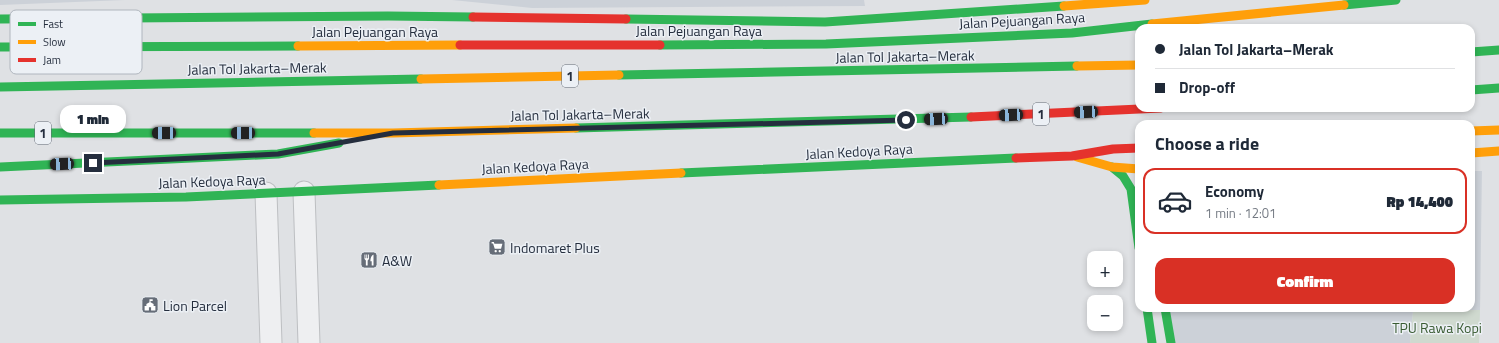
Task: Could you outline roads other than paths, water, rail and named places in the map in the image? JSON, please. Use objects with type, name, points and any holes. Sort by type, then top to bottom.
[{"type":"main road","name":"Jalan Pejuangan Raya","points":[[142,46],[826,44],[1072,33],[1145,0]]},
{"type":"main road","name":"Jalan Pejuangan Raya","points":[[142,18],[388,16],[825,22],[1116,12],[1396,0]]},
{"type":"main road","name":"Jalan Pejuangan Raya","points":[[0,19],[10,19]]},
{"type":"main road","name":"Jalan Pejuangan Raya","points":[[0,47],[10,47]]},
{"type":"main road","points":[[1475,52],[1499,50]]},
{"type":"main road","name":"Jalan Tol Jakarta–Merak","points":[[0,87],[1135,65]]},
{"type":"main road","points":[[1475,90],[1499,88]]},
{"type":"main road","name":"Jalan Tol Jakarta–Merak","points":[[0,133],[393,133],[921,119],[1135,109]]},
{"type":"main road","points":[[1475,131],[1499,130]]},
{"type":"main road","points":[[0,167],[278,154],[393,133]]},
{"type":"main road","name":"Jalan Kedoya Raya","points":[[0,200],[186,197],[398,188],[589,177],[1072,156],[1113,149],[1135,148]]},
{"type":"main road","points":[[1475,153],[1499,151]]},
{"type":"main road","name":"Jalan Kedoya Raya","points":[[1072,156],[1112,167],[1135,169]]},
{"type":"main road","name":"Jalan Kedoya Raya","points":[[1112,167],[1122,174],[1128,181],[1131,189],[1135,218]]},
{"type":"main road","points":[[1148,312],[1152,343]]},
{"type":"main road","points":[[1166,312],[1171,343]]},
{"type":"street","points":[[304,192],[309,343]]},
{"type":"street","points":[[266,193],[271,343]]},
{"type":"place","name":"Indomaret Plus","points":[[497,247]]},
{"type":"place","name":"A&W","points":[[369,260]]},
{"type":"place","name":"Lion Parcel","points":[[150,305]]},
{"type":"park label","name":"TPU Rawa Kopi","points":[[1437,327]]}]
